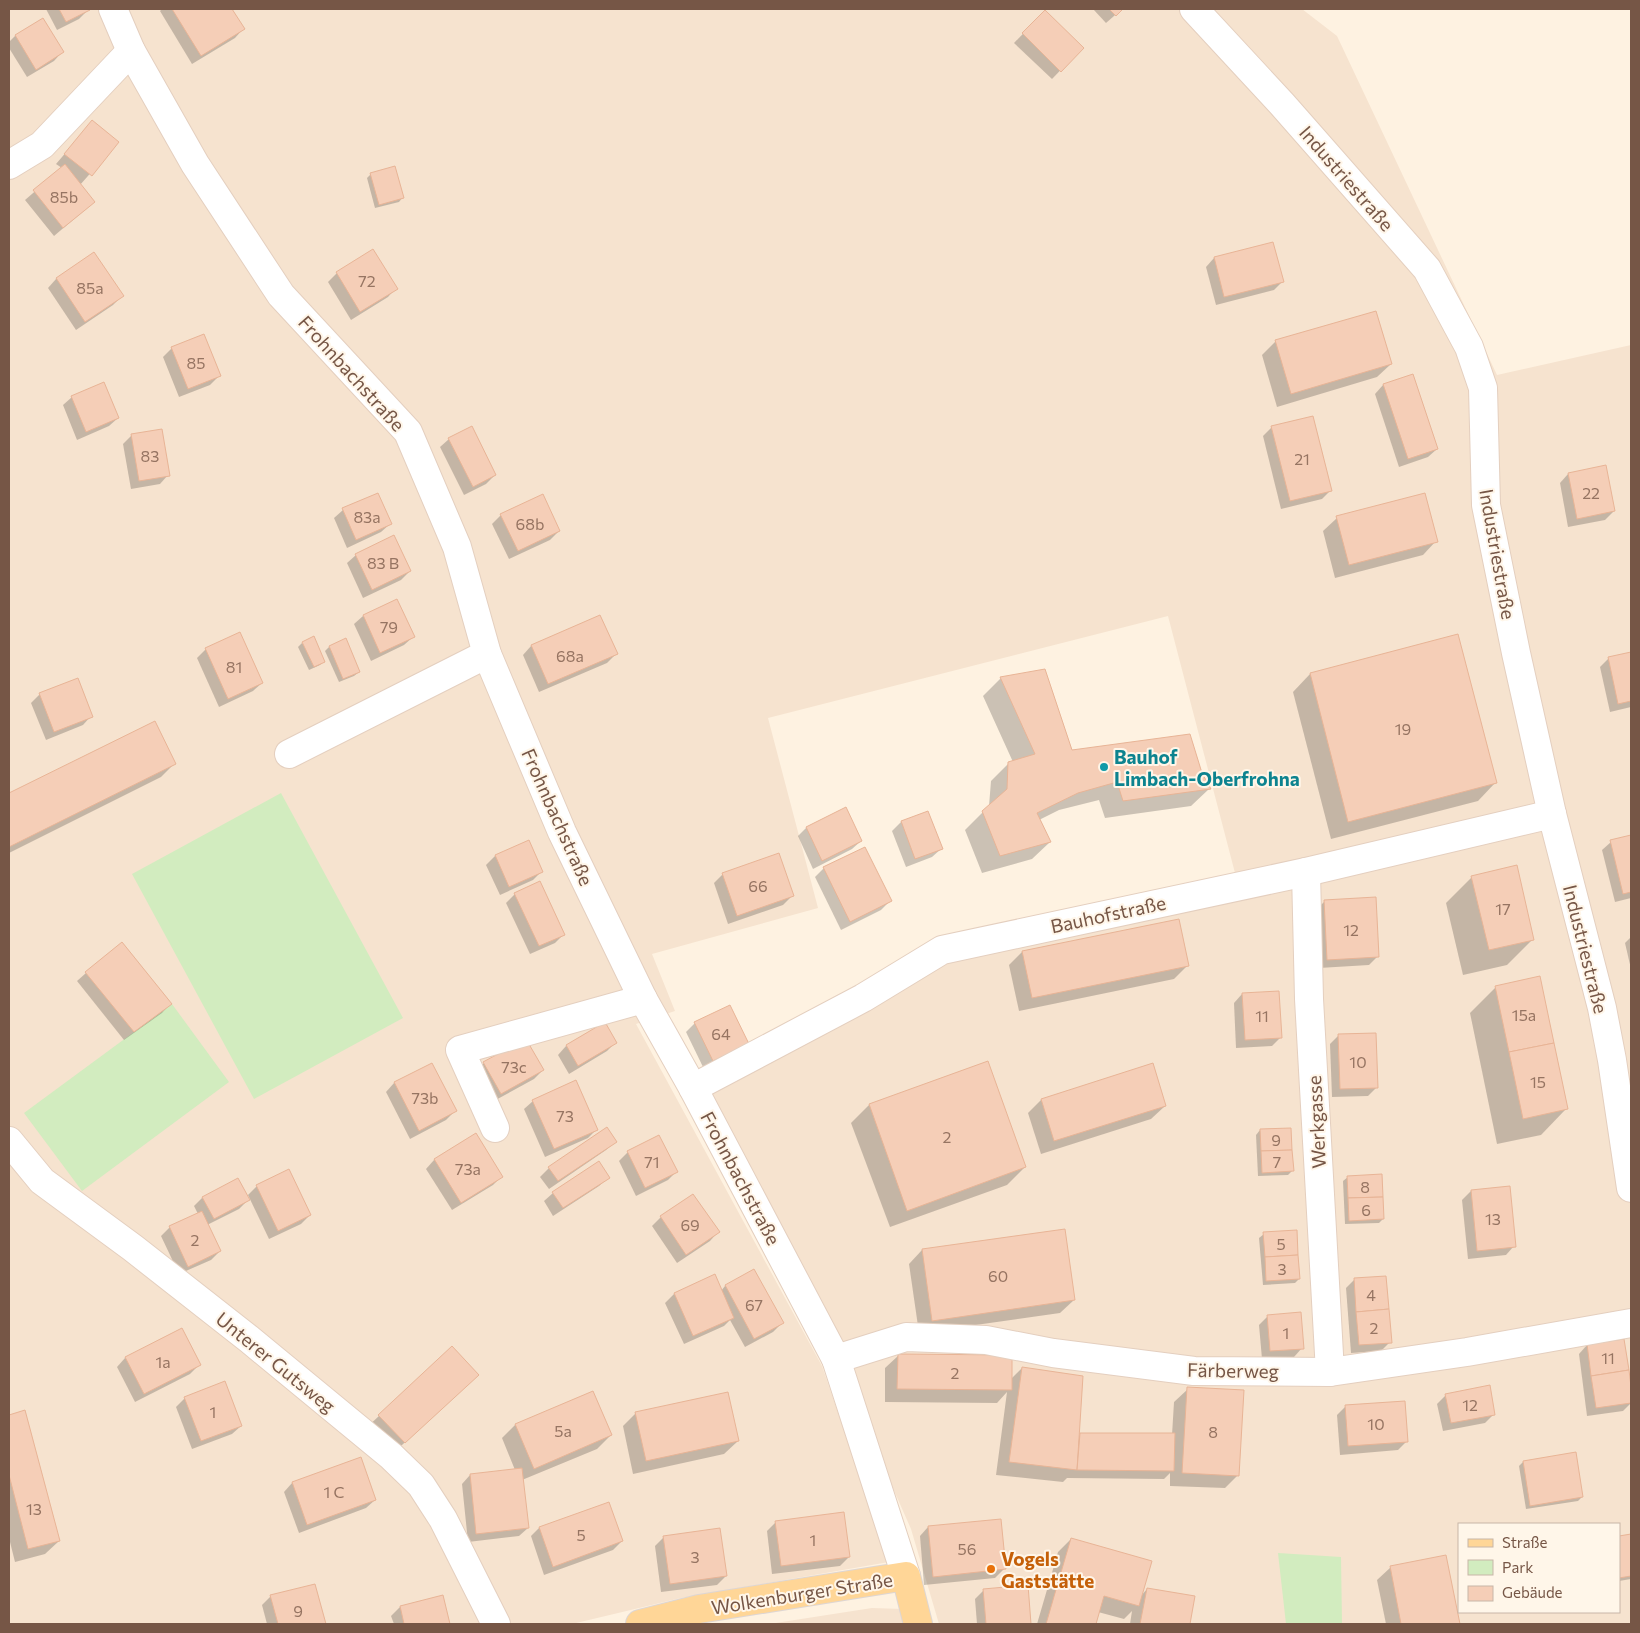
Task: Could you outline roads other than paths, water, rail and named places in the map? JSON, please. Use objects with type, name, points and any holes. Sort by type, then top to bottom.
[{"type":"main road","name":"Wolkenburger Straße","points":[[640,1624],[699,1609],[906,1576]]},
{"type":"main road","name":"Frohnbachstraße","points":[[906,1576],[918,1624]]},
{"type":"street","name":"Frohnbachstraße","points":[[113,9],[130,51],[195,164],[281,296],[408,432],[457,547],[487,654],[562,832],[642,1000],[693,1088],[836,1359],[906,1576]]},
{"type":"street","name":"Industriestraße","points":[[1194,9],[1282,104],[1427,269],[1469,347],[1483,388],[1486,504],[1516,653],[1552,814],[1602,1008],[1622,1057],[1631,1188]]},
{"type":"street","points":[[9,165],[42,145],[130,51]]},
{"type":"street","points":[[290,754],[487,654]]},
{"type":"street","name":"Bauhofstraße","points":[[693,1088],[863,998],[942,950],[1306,872],[1552,814]]},
{"type":"street","name":"Werkgasse","points":[[1306,872],[1309,999],[1330,1372]]},
{"type":"street","points":[[495,1128],[460,1050],[642,1000]]},
{"type":"street","name":"Unterer Gutsweg","points":[[9,1142],[42,1181],[133,1248],[241,1333],[391,1456],[421,1485],[443,1519],[496,1624]]},
{"type":"street","name":"Färberweg","points":[[836,1359],[906,1337],[986,1340],[1053,1353],[1194,1371],[1330,1372],[1467,1352],[1631,1324]]},
{"type":"place","name":"Bauhof Limbach-Oberfrohna","points":[[1104,767]]},
{"type":"place","name":"Vogels Gaststätte","points":[[991,1569]]}]
